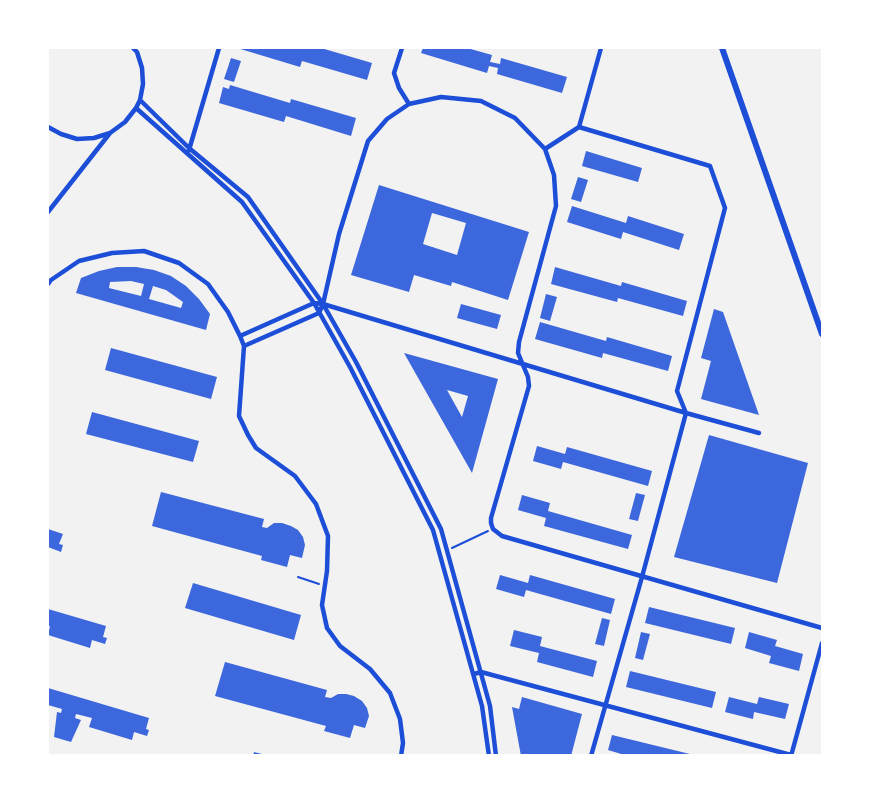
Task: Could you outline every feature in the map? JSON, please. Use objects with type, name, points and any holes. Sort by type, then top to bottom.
[{"type":"main road","points":[[722,48],[822,334]]},
{"type":"street","points":[[48,212],[110,133],[125,122],[136,108],[140,100],[143,84],[142,68],[137,50],[133,48]]},
{"type":"street","points":[[188,154],[219,48]]},
{"type":"street","points":[[402,48],[394,73],[399,88],[410,104]]},
{"type":"street","points":[[546,149],[579,127],[601,48]]},
{"type":"street","points":[[244,346],[319,313],[323,304],[339,234],[368,141],[387,119],[410,104],[441,97],[481,101],[515,118],[546,149],[554,175],[556,206],[518,342],[518,353],[528,377],[529,386],[491,518],[493,529],[502,536],[822,628]]},
{"type":"street","points":[[140,100],[190,148],[248,197],[323,304],[356,362],[441,529],[490,706],[496,756]]},
{"type":"street","points":[[136,108],[242,202],[314,302],[350,367],[433,530],[482,706],[489,756]]},
{"type":"street","points":[[48,127],[77,139],[94,138],[110,133]]},
{"type":"street","points":[[579,127],[710,166],[725,208],[677,391],[686,413],[591,756]]},
{"type":"street","points":[[48,284],[79,261],[112,253],[144,251],[179,263],[208,284],[228,312],[244,346],[239,416],[256,448],[295,476],[316,504],[328,536],[327,571],[322,605],[327,628],[340,646],[370,669],[390,693],[400,719],[403,743],[401,756]]},
{"type":"street","points":[[240,336],[314,302],[522,365],[759,433]]},
{"type":"street","points":[[474,674],[481,672],[791,755],[822,643]]},
{"type":"path","points":[[447,551],[493,529]]},
{"type":"path","points":[[298,578],[325,586]]},
{"type":"building","points":[[237,48],[321,48],[372,63],[367,80],[302,61],[300,67]]},
{"type":"building","points":[[423,48],[467,48],[492,55],[490,62],[500,64],[501,58],[567,77],[562,93],[497,74],[498,68],[489,66],[487,73],[421,53]]},
{"type":"building","points":[[231,58],[241,61],[234,82],[224,79]]},
{"type":"building","points":[[230,85],[290,103],[291,99],[356,118],[351,136],[286,116],[284,122],[219,103],[223,87],[229,89]]},
{"type":"building","points":[[586,151],[642,168],[638,182],[582,166]]},
{"type":"building","points":[[578,177],[588,180],[581,202],[571,199]]},
{"type":"building","points":[[379,185],[529,232],[508,300],[452,282],[451,286],[414,275],[409,292],[351,275]],"holes":[[[432,213],[466,223],[457,255],[423,244]]]},
{"type":"building","points":[[572,206],[626,223],[628,216],[684,234],[679,250],[623,232],[621,239],[567,222]]},
{"type":"building","points":[[117,267],[136,267],[154,270],[171,276],[186,286],[210,314],[206,330],[76,293],[81,278]],"holes":[[[131,281],[144,284],[141,296],[109,288],[110,282]],[[153,286],[166,290],[183,302],[181,308],[149,299]]]},
{"type":"building","points":[[555,267],[621,286],[622,282],[687,301],[683,316],[618,298],[617,302],[551,284]]},
{"type":"building","points":[[546,294],[557,297],[550,321],[540,318]]},
{"type":"building","points":[[461,304],[501,315],[497,329],[457,318]]},
{"type":"building","points":[[714,309],[723,312],[759,415],[701,399],[711,361],[701,358]]},
{"type":"building","points":[[540,322],[606,341],[607,337],[672,356],[668,371],[603,353],[602,358],[535,339]]},
{"type":"building","points":[[111,348],[217,377],[211,399],[105,370]]},
{"type":"building","points":[[404,353],[498,379],[472,473]],"holes":[[[447,390],[468,396],[462,417]]]},
{"type":"building","points":[[92,412],[199,441],[193,462],[86,434]]},
{"type":"building","points":[[709,435],[808,463],[777,583],[674,557]]},
{"type":"building","points":[[537,446],[565,454],[567,447],[652,471],[648,486],[563,462],[561,469],[533,461]]},
{"type":"building","points":[[161,492],[264,519],[262,527],[267,528],[274,523],[291,526],[298,530],[303,537],[305,545],[302,558],[290,555],[287,567],[261,560],[262,556],[152,526]]},
{"type":"building","points":[[636,493],[645,495],[638,521],[629,519]]},
{"type":"building","points":[[522,495],[550,503],[548,511],[632,535],[628,549],[544,526],[546,518],[518,510]]},
{"type":"building","points":[[48,529],[63,534],[59,544],[63,545],[61,552],[48,547]]},
{"type":"building","points":[[500,575],[528,583],[530,575],[615,599],[611,614],[526,590],[524,597],[496,589]]},
{"type":"building","points":[[193,583],[301,615],[294,640],[185,608]]},
{"type":"building","points":[[649,607],[735,628],[731,644],[645,623]]},
{"type":"building","points":[[48,609],[106,626],[103,637],[107,638],[105,644],[92,640],[90,648],[48,635],[50,626],[48,626]]},
{"type":"building","points":[[602,618],[610,620],[604,646],[595,644]]},
{"type":"building","points":[[514,630],[542,637],[540,646],[597,661],[593,677],[537,662],[539,653],[510,646]]},
{"type":"building","points":[[641,632],[650,634],[643,660],[635,658]]},
{"type":"building","points":[[749,632],[777,640],[775,646],[803,654],[799,671],[769,663],[771,656],[745,648]]},
{"type":"building","points":[[225,662],[327,690],[325,697],[331,698],[338,694],[354,696],[362,701],[367,708],[369,716],[365,728],[354,725],[350,738],[324,731],[326,726],[215,696]]},
{"type":"building","points":[[630,671],[716,692],[712,708],[626,687]]},
{"type":"building","points":[[48,688],[149,718],[146,729],[149,730],[147,736],[134,732],[132,740],[89,727],[92,718],[76,714],[75,718],[81,720],[71,742],[54,737],[57,712],[61,713],[62,709],[48,705]]},
{"type":"building","points":[[522,697],[582,714],[571,756],[521,756],[512,707],[519,709]]},
{"type":"building","points":[[729,697],[757,704],[759,697],[789,704],[785,719],[754,712],[753,719],[725,712]]},
{"type":"building","points":[[612,735],[694,756],[628,756],[608,750]]},
{"type":"building","points":[[254,752],[266,755],[266,756],[253,756]]}]
